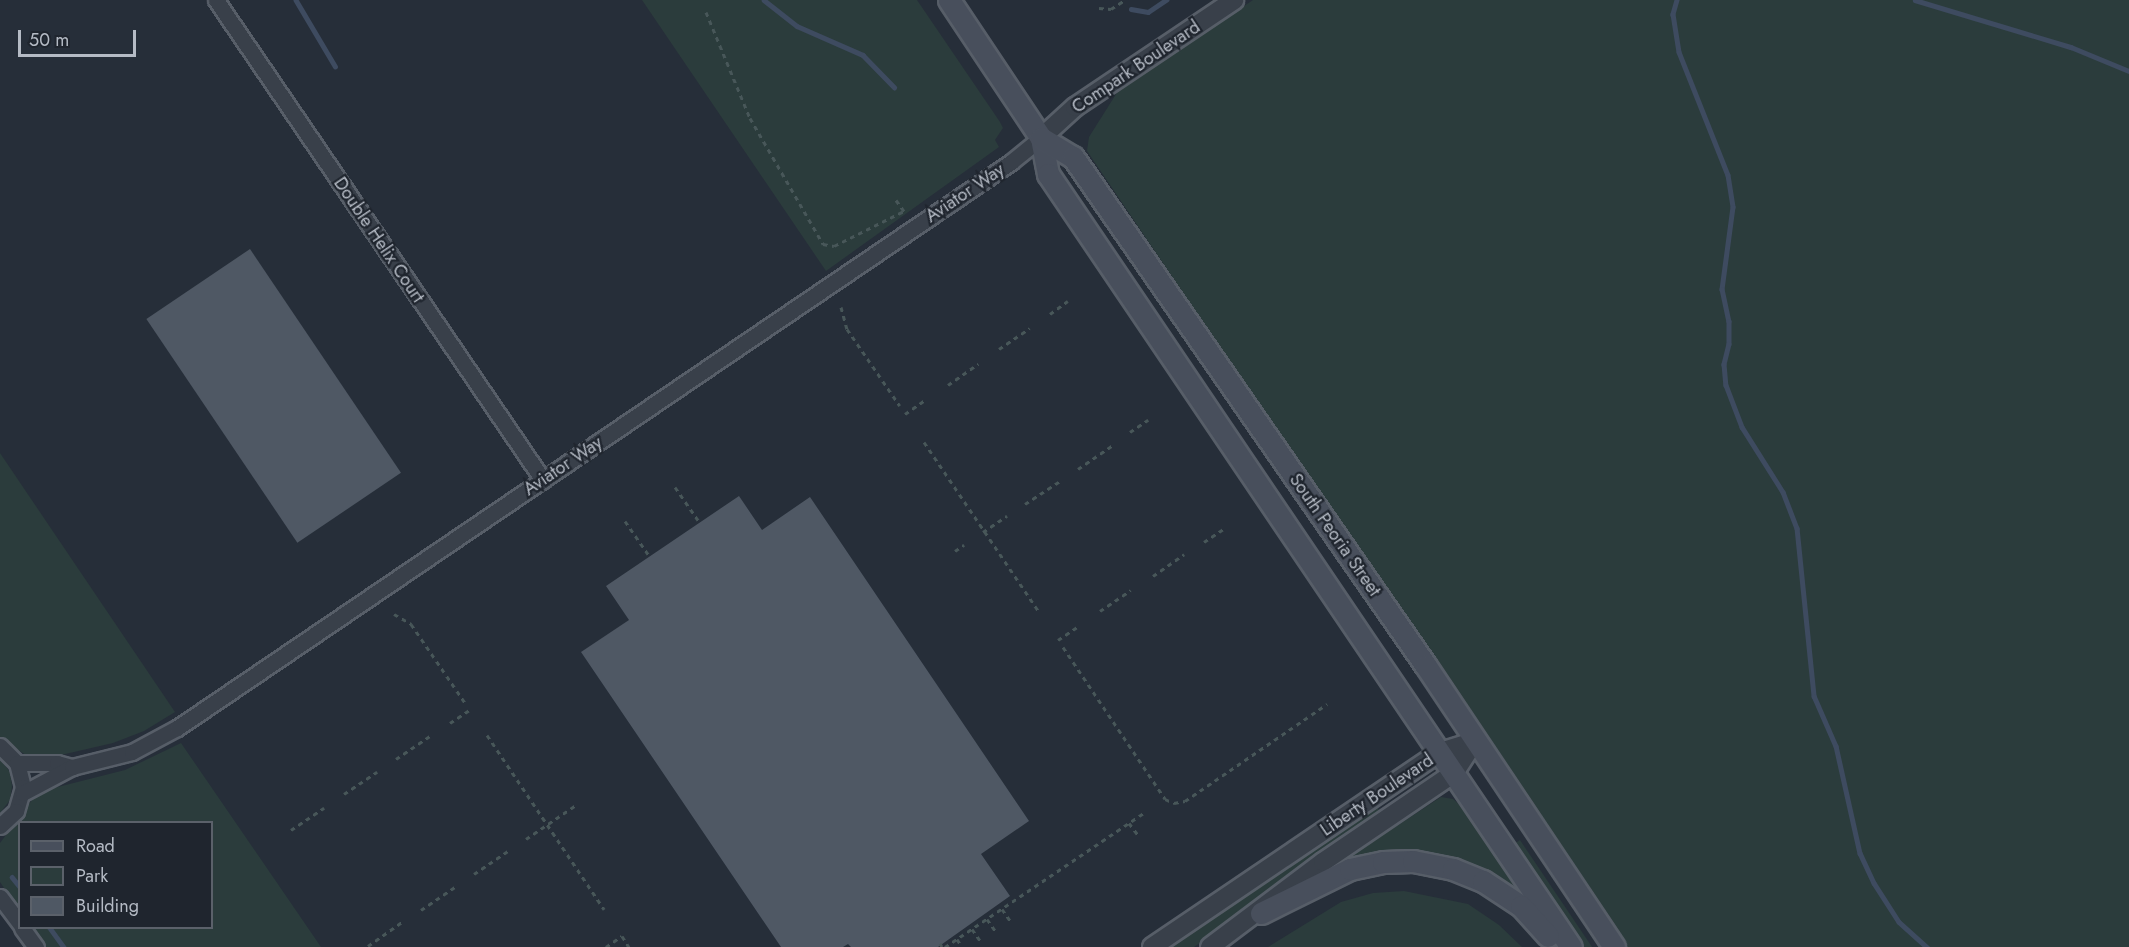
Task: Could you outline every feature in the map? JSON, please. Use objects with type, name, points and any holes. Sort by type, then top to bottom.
[{"type":"main road","name":"South Peoria Street","points":[[949,0],[1041,138],[1048,174],[1571,947]]},
{"type":"main road","name":"South Peoria Street","points":[[1041,138],[1073,157],[1614,947]]},
{"type":"main road","points":[[1260,913],[1350,869],[1383,862],[1413,861],[1462,872],[1499,890],[1532,916],[1556,947]]},
{"type":"street","name":"Double Helix Court","points":[[216,0],[543,480]]},
{"type":"street","name":"Compark Boulevard","points":[[1041,138],[1075,107],[1234,0]]},
{"type":"street","name":"Aviator Way","points":[[23,793],[72,767],[123,755],[170,733],[1011,162],[1041,138]]},
{"type":"street","name":"Liberty Boulevard","points":[[1152,947],[1440,752],[1475,741]]},
{"type":"street","name":"Liberty Boulevard","points":[[1210,947],[1260,913],[1317,867],[1454,773],[1475,741]]},
{"type":"street","points":[[0,746],[17,763],[23,793],[16,811],[0,826]]},
{"type":"street","name":"Aviator Way","points":[[17,763],[57,763],[72,767]]},
{"type":"street","points":[[0,897],[18,922]]},
{"type":"street","points":[[23,929],[36,947]]},
{"type":"path","points":[[1099,8],[1111,9],[1123,0]]},
{"type":"path","points":[[706,12],[741,101],[823,244],[834,246],[904,211]]},
{"type":"path","points":[[1050,314],[1068,301]]},
{"type":"path","points":[[841,307],[846,326],[900,406]]},
{"type":"path","points":[[999,349],[1030,328]]},
{"type":"path","points":[[948,385],[978,364]]},
{"type":"path","points":[[905,414],[925,400]]},
{"type":"path","points":[[1130,432],[1148,420]]},
{"type":"path","points":[[924,442],[1039,612]]},
{"type":"path","points":[[1078,469],[1113,445]]},
{"type":"path","points":[[1025,504],[1060,481]]},
{"type":"path","points":[[675,487],[700,523]]},
{"type":"path","points":[[983,532],[1007,516]]},
{"type":"path","points":[[625,521],[650,557]]},
{"type":"path","points":[[1204,542],[1223,529]]},
{"type":"path","points":[[955,551],[964,545]]},
{"type":"path","points":[[1153,576],[1184,554]]},
{"type":"path","points":[[1100,611],[1131,590]]},
{"type":"path","points":[[394,614],[411,624],[465,704]]},
{"type":"path","points":[[1058,640],[1079,626]]},
{"type":"path","points":[[1063,647],[1164,799],[1174,803],[1185,801],[1327,704]]},
{"type":"path","points":[[450,723],[469,710]]},
{"type":"path","points":[[487,735],[604,909]]},
{"type":"path","points":[[396,759],[429,736]]},
{"type":"path","points":[[344,794],[376,772]]},
{"type":"path","points":[[526,839],[576,805]]},
{"type":"path","points":[[291,830],[324,808]]},
{"type":"path","points":[[942,946],[957,939],[1145,812]]},
{"type":"path","points":[[1129,823],[1138,836]]},
{"type":"path","points":[[474,874],[508,851]]},
{"type":"path","points":[[421,910],[455,887]]},
{"type":"path","points":[[1007,897],[1011,903]]},
{"type":"path","points":[[1002,909],[1011,922]]},
{"type":"path","points":[[987,919],[996,932]]},
{"type":"path","points":[[368,946],[402,922]]},
{"type":"path","points":[[972,929],[981,942]]},
{"type":"path","points":[[606,947],[622,936],[629,947]]},
{"type":"path","points":[[957,939],[962,947]]},
{"type":"green space","points":[[642,0],[917,0],[1000,122],[1003,128],[995,140],[999,147],[826,271]]},
{"type":"green space","points":[[1253,0],[2129,0],[2129,947],[1626,947],[1087,151],[1089,137],[1118,91]]},
{"type":"green space","points":[[0,453],[175,712],[144,731],[113,743],[48,758],[29,757],[0,738]]},
{"type":"green space","points":[[181,743],[321,947],[46,947],[33,929],[213,929],[213,821],[18,821],[18,909],[0,882],[0,843],[38,792],[125,770]]},
{"type":"green space","points":[[0,759],[10,772],[12,786],[10,800],[0,813]]},
{"type":"green space","points":[[1441,797],[1453,799],[1463,808],[1519,893],[1346,859]]},
{"type":"green space","points":[[1377,806],[1380,812],[1310,859],[1257,904],[1194,947],[1168,947]]},
{"type":"green space","points":[[1520,840],[1592,947],[1581,947],[1513,845]]},
{"type":"green space","points":[[1404,891],[1468,904],[1499,925],[1522,947],[1268,947],[1341,902],[1373,893]]},
{"type":"building","points":[[250,249],[401,473],[297,543],[146,319]]},
{"type":"building","points":[[739,496],[762,530],[810,497],[1029,821],[981,854],[1010,896],[938,947],[851,947],[848,944],[843,947],[781,947],[581,652],[629,620],[606,586]]},
{"type":"waterway","points":[[296,0],[335,66]]},
{"type":"waterway","points":[[764,0],[797,26],[863,55],[894,87]]},
{"type":"waterway","points":[[1131,9],[1148,12],[1166,0]]},
{"type":"waterway","points":[[1677,0],[1673,14],[1679,52],[1728,175],[1733,207],[1722,289],[1729,321],[1729,344],[1724,364],[1726,385],[1742,427],[1783,492],[1797,528],[1814,696],[1836,746],[1860,853],[1874,883],[1899,922],[1927,947]]},
{"type":"waterway","points":[[1915,0],[2071,47],[2129,71]]},
{"type":"waterway","points":[[12,877],[18,884]]},
{"type":"waterway","points":[[51,929],[64,947]]}]
